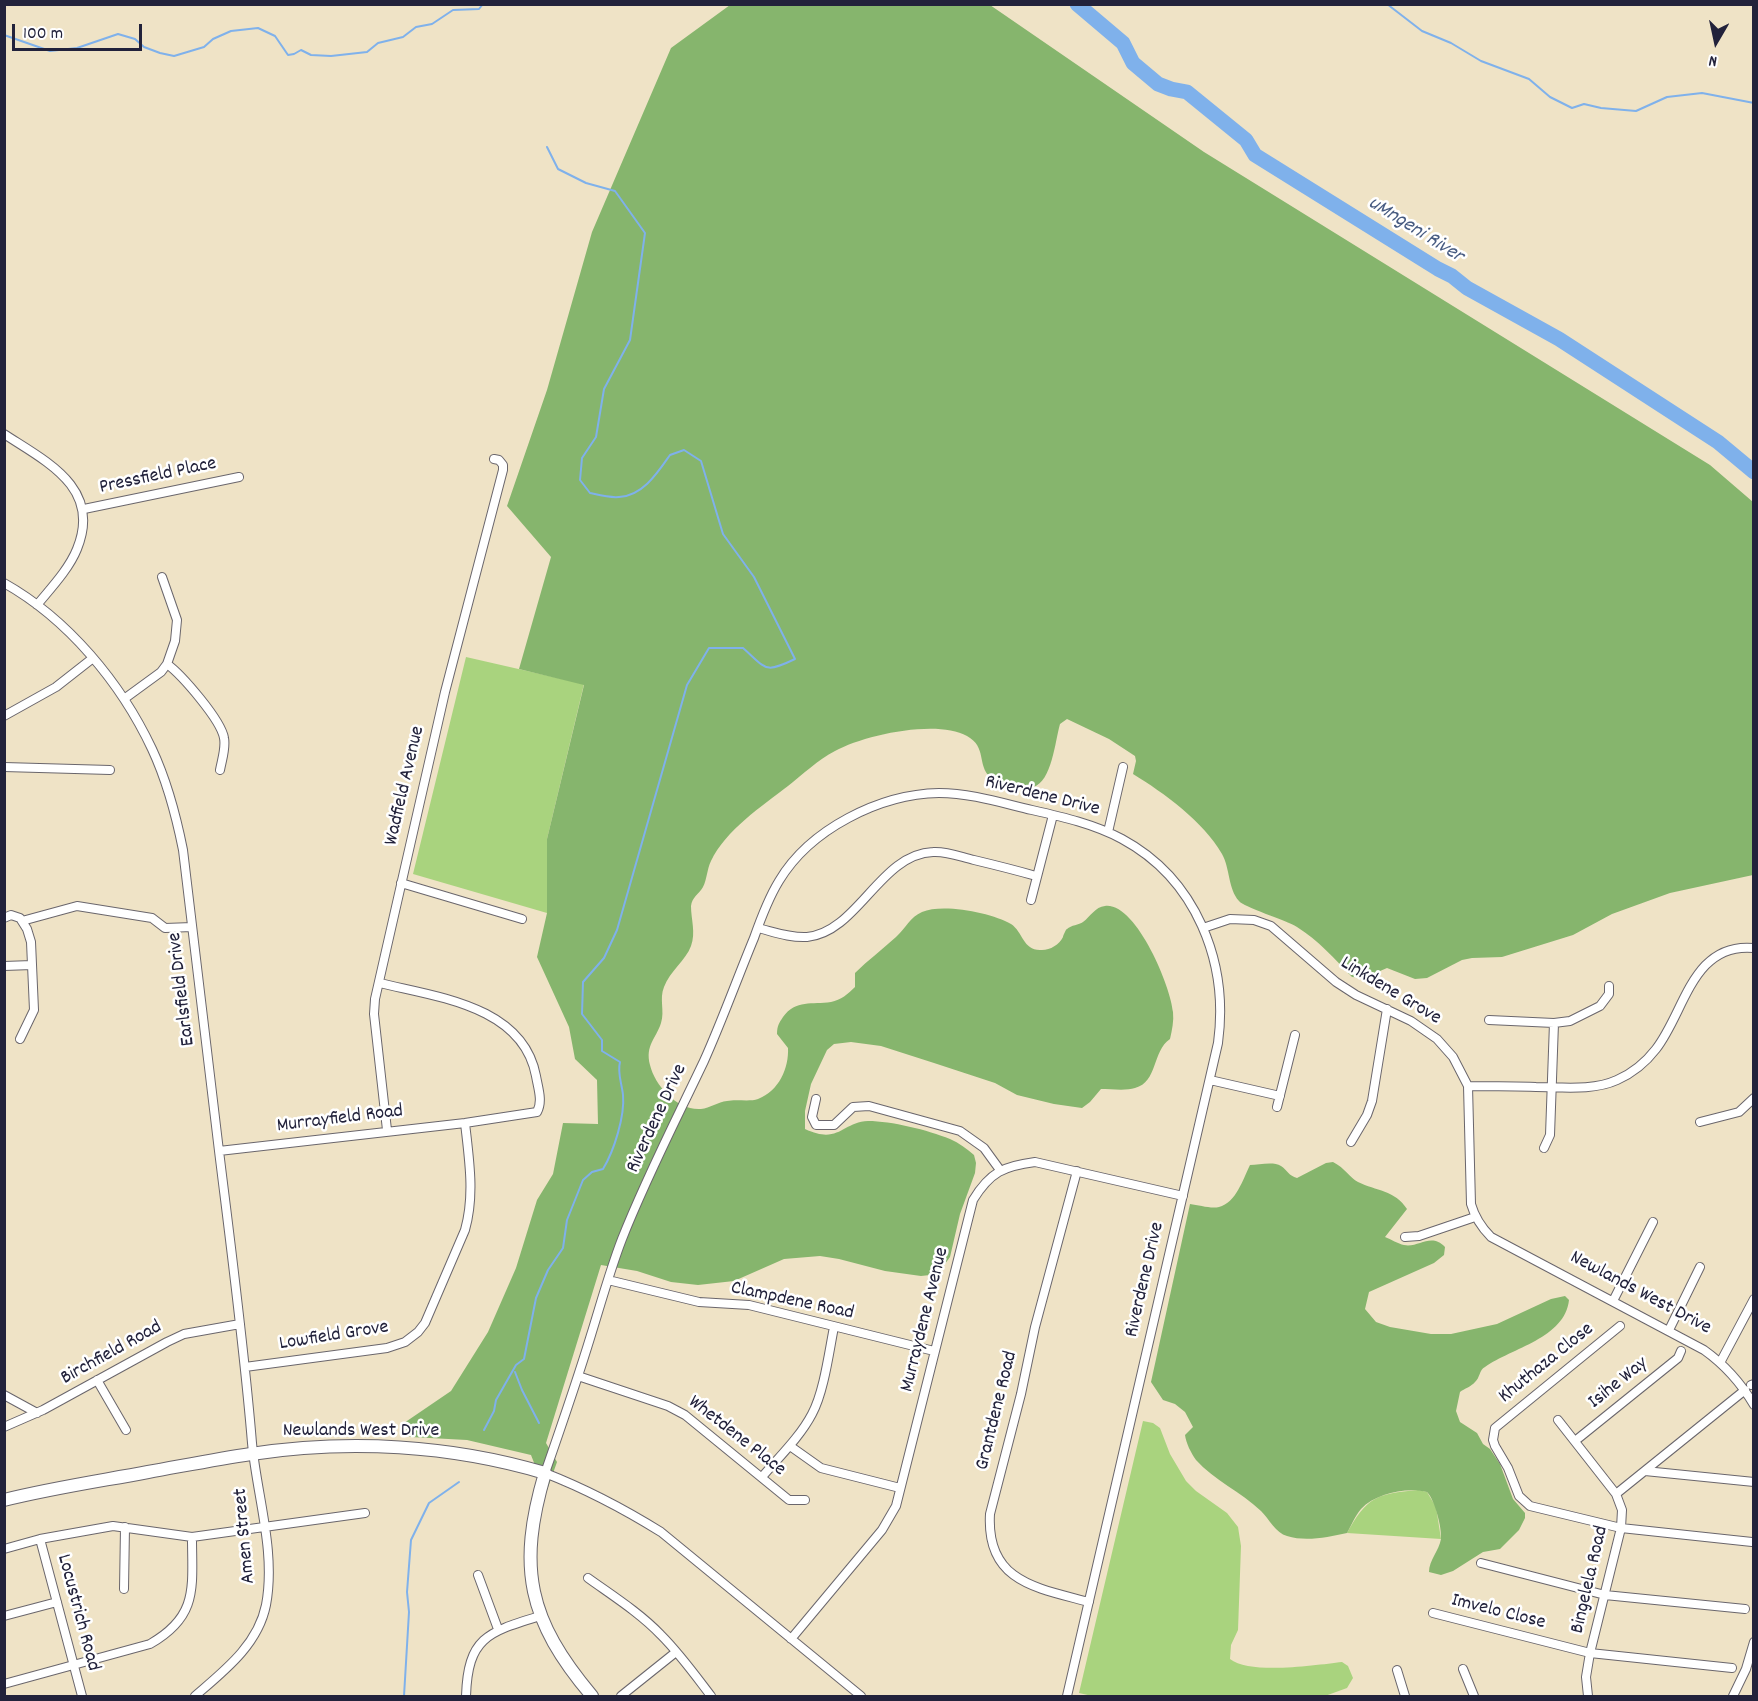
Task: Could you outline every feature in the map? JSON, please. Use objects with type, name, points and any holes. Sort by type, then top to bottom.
[{"type":"street","points":[[4,434],[62,474],[81,499],[84,510],[84,528],[77,550],[38,605]]},
{"type":"street","name":"Wadfield Avenue","points":[[387,1130],[374,1014],[375,999],[445,692],[503,470],[503,465],[499,460],[494,459]]},
{"type":"street","name":"Pressfield Place","points":[[84,510],[239,477]]},
{"type":"street","points":[[124,699],[161,672],[168,664],[177,627],[175,610],[162,577]]},
{"type":"street","name":"Earlsfield Drive","points":[[4,583],[38,605],[93,658],[124,699],[152,748],[176,818],[183,850],[240,1323],[253,1454]]},
{"type":"street","points":[[4,716],[56,687],[93,658]]},
{"type":"street","points":[[168,664],[197,695],[222,731],[224,746],[220,770]]},
{"type":"street","points":[[4,767],[110,770]]},
{"type":"street","points":[[1108,832],[1123,767]]},
{"type":"street","name":"Riverdene Drive","points":[[545,1473],[621,1240],[706,1057],[765,907],[781,878],[800,855],[854,814],[907,797],[939,793],[988,800],[1053,815],[1085,823],[1108,832],[1130,843],[1157,864],[1183,891],[1214,954],[1221,1008],[1218,1042],[1210,1080],[1067,1696]]},
{"type":"street","points":[[1030,900],[1053,815]]},
{"type":"street","points":[[758,928],[793,937],[809,937],[825,932],[843,919],[897,866],[917,856],[933,852],[951,854],[1036,876]]},
{"type":"street","points":[[401,883],[522,919]]},
{"type":"street","points":[[22,921],[77,906],[152,918],[165,928],[192,927]]},
{"type":"street","points":[[4,918],[11,915],[22,921],[32,942],[34,1010],[20,1039]]},
{"type":"street","name":"Linkdene Grove","points":[[1203,928],[1230,919],[1254,920],[1271,926],[1336,982],[1356,995],[1411,1021],[1437,1039],[1453,1056],[1468,1086],[1470,1192],[1475,1217],[1491,1238]]},
{"type":"street","points":[[1468,1086],[1603,1085],[1633,1071],[1658,1047],[1692,982],[1701,970],[1713,958],[1728,950],[1742,947],[1754,948]]},
{"type":"street","points":[[4,966],[32,965]]},
{"type":"street","name":"Murrayfield Road","points":[[219,1151],[387,1130],[465,1123],[531,1114],[539,1110],[540,1100],[534,1065],[516,1035],[494,1016],[465,1004],[380,983]]},
{"type":"street","points":[[1489,1020],[1570,1022],[1600,1006],[1609,994],[1609,986]]},
{"type":"street","points":[[1351,1142],[1368,1115],[1372,1101],[1387,1010]]},
{"type":"street","points":[[1544,1148],[1550,1135],[1554,1023]]},
{"type":"street","points":[[1277,1107],[1295,1035]]},
{"type":"street","points":[[1210,1080],[1280,1096]]},
{"type":"street","points":[[1700,1122],[1739,1112],[1754,1098]]},
{"type":"street","points":[[816,1099],[812,1117],[816,1125],[834,1125],[853,1107],[869,1106],[960,1131],[984,1148],[1000,1170],[1011,1165],[1035,1162],[1183,1197]]},
{"type":"street","name":"Lowfield Grove","points":[[245,1367],[387,1348],[405,1342],[423,1327],[470,1214],[470,1163],[465,1123]]},
{"type":"street","name":"Murraydene Avenue","points":[[791,1639],[882,1530],[896,1506],[974,1200],[983,1184],[1000,1170]]},
{"type":"street","name":"Grantdene Road","points":[[1077,1171],[1035,1327],[1021,1394],[990,1514],[990,1536],[998,1560],[1014,1577],[1028,1585],[1089,1602]]},
{"type":"street","points":[[1405,1236],[1419,1236],[1475,1217]]},
{"type":"street","points":[[1613,1301],[1653,1222]]},
{"type":"street","name":"Newlands West Drive","points":[[1491,1238],[1669,1330],[1721,1361],[1750,1387],[1754,1405]]},
{"type":"street","points":[[1669,1330],[1700,1268]]},
{"type":"street","name":"Clampdene Road","points":[[608,1280],[699,1302],[749,1305],[934,1352]]},
{"type":"street","points":[[1721,1361],[1754,1299]]},
{"type":"street","name":"Birchfield Road","points":[[4,1427],[37,1413],[166,1341],[184,1334],[240,1323]]},
{"type":"street","name":"Khuthaza Close","points":[[1620,1326],[1495,1428],[1493,1440],[1508,1468],[1518,1496],[1527,1504],[1622,1528]]},
{"type":"street","points":[[762,1477],[790,1446],[813,1414],[834,1327]]},
{"type":"street","name":"Isihe Way","points":[[1575,1441],[1678,1358],[1681,1351]]},
{"type":"street","name":"Whetdene Place","points":[[578,1376],[668,1406],[685,1415],[789,1500],[805,1500]]},
{"type":"street","points":[[97,1380],[126,1430]]},
{"type":"street","points":[[1616,1494],[1750,1387]]},
{"type":"street","points":[[4,1395],[37,1413]]},
{"type":"street","name":"Bingelela Road","points":[[1558,1420],[1616,1494],[1622,1510],[1622,1528],[1590,1653],[1586,1677],[1588,1696]]},
{"type":"street","points":[[790,1446],[821,1468],[900,1488]]},
{"type":"street","name":"Newlands West Drive","points":[[4,1500],[82,1483],[253,1454],[336,1447],[442,1450],[500,1460],[545,1473],[589,1491],[661,1532],[861,1696]]},
{"type":"street","name":"Amen Street","points":[[195,1696],[237,1657],[249,1642],[260,1623],[265,1608],[268,1562],[253,1454]]},
{"type":"street","points":[[1645,1471],[1754,1482]]},
{"type":"street","points":[[545,1473],[535,1508],[530,1559],[540,1616],[561,1659],[592,1696]]},
{"type":"street","points":[[4,1549],[40,1539],[113,1526],[192,1538],[365,1513]]},
{"type":"street","points":[[124,1588],[125,1527]]},
{"type":"street","points":[[1622,1528],[1752,1542]]},
{"type":"street","points":[[4,1684],[150,1644],[176,1626],[188,1606],[192,1590],[192,1538]]},
{"type":"street","name":"Locustrich Road","points":[[40,1539],[82,1696]]},
{"type":"street","points":[[1481,1563],[1605,1595],[1746,1609]]},
{"type":"street","points":[[478,1575],[498,1629]]},
{"type":"street","points":[[588,1578],[661,1634],[711,1696]]},
{"type":"street","points":[[4,1616],[57,1602]]},
{"type":"street","name":"Imvelo Close","points":[[1433,1613],[1590,1653],[1732,1668]]},
{"type":"street","points":[[466,1696],[472,1655],[485,1640],[498,1629],[540,1616]]},
{"type":"street","points":[[1733,1696],[1746,1669],[1754,1642]]},
{"type":"street","points":[[621,1696],[676,1653]]},
{"type":"street","points":[[1463,1669],[1474,1696]]},
{"type":"street","points":[[1396,1670],[1405,1696]]},
{"type":"green space","points":[[730,5],[990,5],[1204,152],[1710,465],[1753,502],[1753,875],[1670,893],[1612,914],[1573,935],[1502,957],[1462,960],[1427,978],[1415,979],[1387,968],[1364,978],[1352,977],[1305,932],[1292,924],[1242,904],[1235,896],[1225,860],[1214,842],[1194,819],[1133,774],[1135,756],[1109,739],[1067,719],[1060,724],[1052,760],[1045,777],[1039,784],[1030,788],[1017,787],[991,778],[986,772],[977,745],[967,736],[954,731],[920,729],[901,731],[864,740],[835,751],[745,820],[725,839],[711,861],[703,887],[691,906],[693,931],[691,946],[664,987],[662,1018],[649,1052],[653,1073],[669,1096],[684,1106],[701,1109],[731,1100],[755,1100],[765,1095],[777,1085],[787,1063],[788,1048],[777,1034],[777,1029],[788,1011],[799,1005],[831,1002],[844,996],[855,987],[855,973],[896,937],[914,917],[931,909],[967,910],[1003,920],[1015,927],[1030,947],[1043,950],[1056,945],[1067,929],[1083,922],[1098,908],[1105,906],[1117,908],[1140,931],[1159,966],[1173,1012],[1170,1039],[1160,1051],[1148,1080],[1142,1085],[1127,1089],[1101,1089],[1082,1108],[1017,1095],[995,1083],[881,1046],[851,1042],[834,1044],[827,1050],[811,1084],[805,1111],[805,1129],[826,1135],[859,1122],[887,1123],[950,1139],[974,1155],[975,1173],[960,1214],[950,1257],[939,1272],[921,1276],[885,1271],[820,1256],[784,1259],[734,1281],[698,1285],[671,1282],[637,1271],[601,1265],[546,1443],[557,1462],[546,1493],[531,1455],[467,1440],[411,1437],[406,1435],[404,1423],[451,1391],[488,1332],[516,1268],[537,1200],[553,1174],[563,1123],[598,1124],[597,1080],[575,1059],[569,1027],[537,957],[547,913],[547,839],[584,685],[519,669],[551,557],[507,506],[547,390],[592,232],[671,48]]},
{"type":"green space","points":[[466,657],[584,684],[547,839],[547,913],[413,874]]},
{"type":"green space","points":[[1333,1162],[1358,1182],[1391,1194],[1407,1209],[1385,1237],[1404,1245],[1435,1241],[1445,1247],[1444,1255],[1434,1263],[1369,1292],[1365,1309],[1376,1322],[1390,1327],[1431,1334],[1451,1334],[1497,1324],[1551,1299],[1565,1296],[1569,1300],[1558,1324],[1548,1333],[1485,1367],[1474,1383],[1460,1392],[1456,1411],[1460,1422],[1477,1433],[1483,1444],[1490,1449],[1500,1464],[1513,1499],[1525,1513],[1525,1518],[1519,1530],[1500,1549],[1483,1552],[1453,1571],[1441,1575],[1429,1572],[1441,1534],[1435,1507],[1427,1492],[1401,1491],[1383,1495],[1367,1503],[1347,1533],[1309,1539],[1287,1536],[1276,1529],[1253,1504],[1211,1474],[1196,1460],[1185,1435],[1193,1427],[1185,1412],[1175,1404],[1163,1400],[1151,1382],[1190,1204],[1212,1208],[1225,1205],[1238,1190],[1250,1165],[1270,1163],[1278,1165],[1297,1178],[1326,1163]]},
{"type":"green space","points":[[1143,1421],[1153,1423],[1160,1428],[1170,1454],[1186,1481],[1227,1513],[1238,1527],[1241,1546],[1238,1630],[1231,1645],[1230,1659],[1239,1664],[1267,1668],[1342,1662],[1348,1666],[1353,1678],[1347,1688],[1325,1696],[1092,1696],[1079,1693]]},
{"type":"green space","points":[[1418,1490],[1427,1492],[1436,1507],[1441,1539],[1347,1533],[1361,1512],[1374,1500],[1392,1493]]},
{"type":"waterway","points":[[4,35],[50,51],[77,48],[118,34],[135,39],[144,47],[174,56],[204,47],[213,39],[231,31],[258,28],[275,36],[288,55],[301,50],[311,55],[331,56],[367,52],[378,43],[403,37],[416,27],[432,24],[453,10],[479,9],[483,4]]},
{"type":"waterway","name":"uMngeni River","points":[[1077,4],[1123,43],[1133,63],[1158,84],[1187,92],[1246,140],[1255,155],[1452,276],[1467,288],[1559,339],[1718,442],[1754,472]]},
{"type":"waterway","name":"uMngeni River","points":[[1086,4],[1097,20]]},
{"type":"waterway","points":[[1387,4],[1422,31],[1451,43],[1481,61],[1529,79],[1550,97],[1572,108],[1584,104],[1636,111],[1667,97],[1702,93],[1754,103]]},
{"type":"waterway","points":[[484,1430],[494,1411],[496,1400],[516,1365],[524,1359],[536,1298],[548,1270],[563,1248],[567,1220],[583,1180],[592,1172],[603,1169],[618,1133],[623,1103],[619,1074],[620,1062],[602,1051],[602,1040],[582,1014],[583,982],[604,958],[617,930],[687,685],[709,648],[743,648],[762,665],[771,668],[795,659],[754,577],[723,534],[701,461],[684,450],[670,455],[643,488],[628,496],[608,497],[590,493],[580,480],[582,458],[596,437],[604,389],[630,340],[645,233],[615,191],[586,183],[558,169],[547,147]]},
{"type":"waterway","points":[[515,1372],[539,1423]]},
{"type":"waterway","points":[[404,1696],[411,1540],[429,1503],[459,1482]]}]
